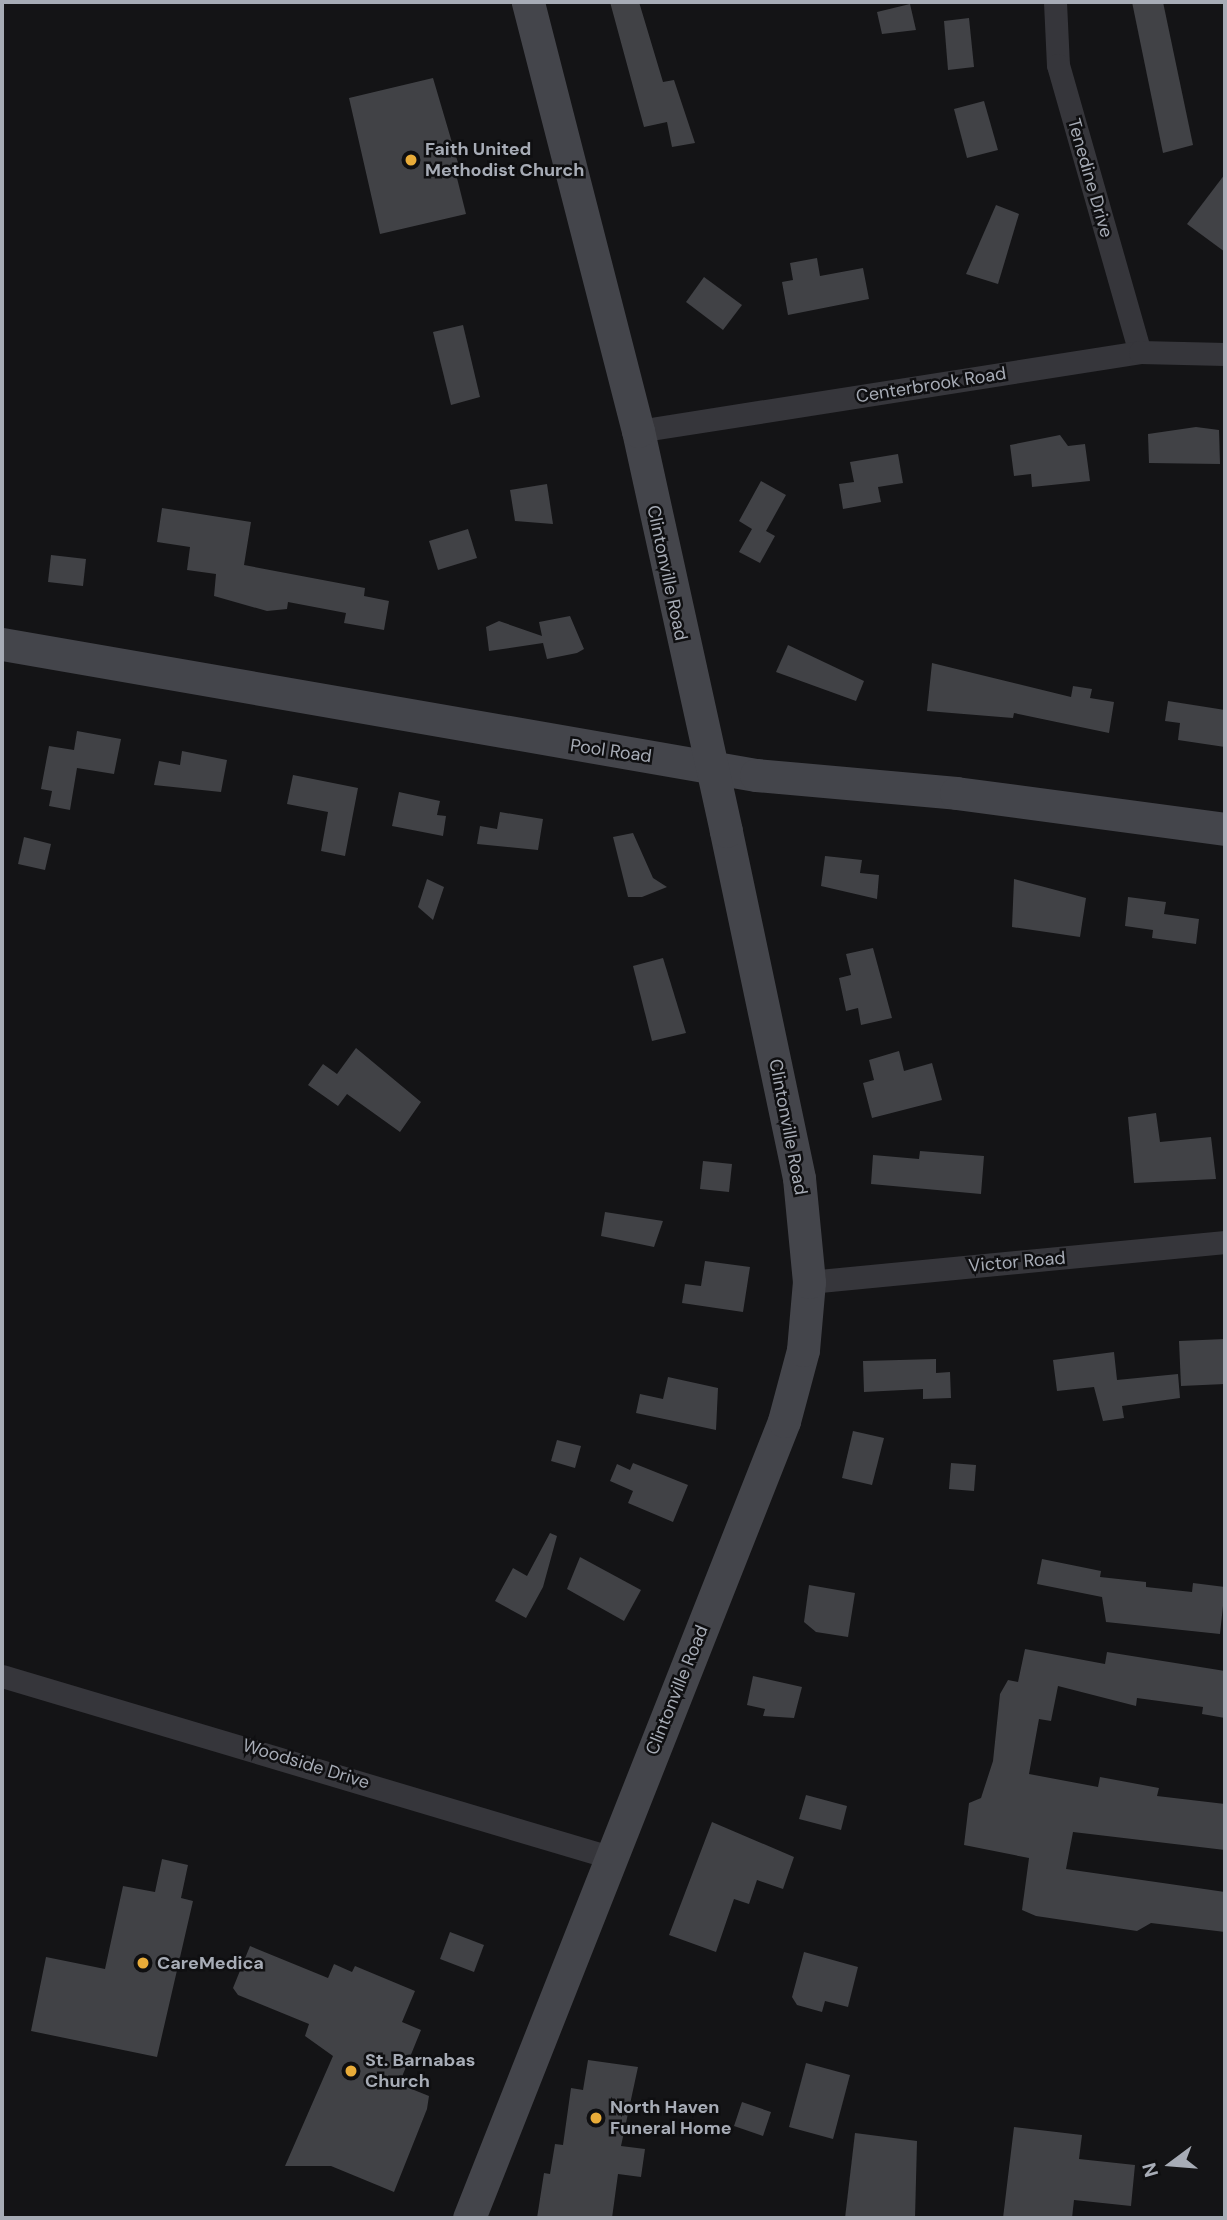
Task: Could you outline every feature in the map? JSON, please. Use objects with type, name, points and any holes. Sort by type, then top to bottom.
[{"type":"main road","name":"Clintonville Road","points":[[469,2218],[784,1422],[803,1350],[809,1282],[799,1178],[638,431],[528,2]]},
{"type":"main road","name":"Pool Road","points":[[2,644],[710,767],[1225,830]]},
{"type":"street","name":"Tenedine Drive","points":[[1055,2],[1058,65],[1140,352]]},
{"type":"street","name":"Centerbrook Road","points":[[638,431],[1140,352],[1225,354]]},
{"type":"street","name":"Victor Road","points":[[809,1282],[1225,1242]]},
{"type":"street","name":"Woodside Drive","points":[[2,1676],[610,1857]]},
{"type":"building","points":[[610,2],[639,2],[663,82],[674,80],[695,143],[672,147],[667,122],[644,127]]},
{"type":"building","points":[[1132,2],[1163,2],[1193,145],[1163,153]]},
{"type":"building","points":[[910,4],[916,30],[882,34],[877,12]]},
{"type":"building","points":[[969,18],[974,67],[948,70],[944,21]]},
{"type":"building","name":"Faith United Methodist Church","points":[[433,78],[461,173],[456,174],[466,214],[380,234],[349,98]]},
{"type":"building","points":[[984,101],[998,150],[967,158],[954,109]]},
{"type":"building","points":[[1225,174],[1225,252],[1187,224]]},
{"type":"building","points":[[996,205],[1019,214],[998,284],[966,274]]},
{"type":"building","points":[[817,258],[820,276],[863,268],[869,299],[788,315],[782,282],[793,280],[790,263]]},
{"type":"building","points":[[704,277],[742,305],[723,330],[686,302]]},
{"type":"building","points":[[463,325],[480,397],[451,405],[433,332]]},
{"type":"building","points":[[1196,427],[1219,430],[1220,464],[1149,463],[1148,434]]},
{"type":"building","points":[[1060,435],[1068,446],[1085,444],[1090,481],[1032,487],[1031,474],[1014,476],[1010,445]]},
{"type":"building","points":[[898,454],[903,483],[878,487],[881,502],[843,509],[839,484],[854,482],[850,462]]},
{"type":"building","points":[[761,481],[786,495],[766,531],[775,536],[760,563],[739,552],[752,529],[739,521]]},
{"type":"building","points":[[547,484],[553,524],[515,521],[510,490]]},
{"type":"building","points":[[162,508],[251,522],[244,565],[365,588],[364,596],[389,601],[384,630],[344,623],[346,613],[288,602],[287,609],[267,611],[214,596],[216,574],[187,570],[190,547],[157,542]]},
{"type":"building","points":[[468,529],[477,558],[438,570],[429,541]]},
{"type":"building","points":[[51,555],[86,559],[83,586],[48,582]]},
{"type":"building","points":[[570,616],[584,649],[577,653],[547,659],[543,643],[489,651],[486,627],[499,621],[542,636],[539,622]]},
{"type":"building","points":[[788,645],[864,681],[856,701],[776,672]]},
{"type":"building","points":[[932,663],[1071,697],[1073,686],[1092,689],[1090,698],[1114,702],[1109,733],[1014,713],[1013,718],[927,711]]},
{"type":"building","points":[[1168,701],[1225,710],[1225,747],[1178,740],[1180,723],[1165,721]]},
{"type":"building","points":[[77,731],[121,739],[114,774],[77,768],[70,810],[49,806],[52,791],[41,789],[49,746],[74,750]]},
{"type":"building","points":[[182,751],[227,760],[221,792],[154,785],[159,761],[180,765]]},
{"type":"building","points":[[293,775],[358,788],[345,856],[321,851],[328,812],[287,804]]},
{"type":"building","points":[[399,792],[440,801],[437,815],[446,816],[443,836],[392,826]]},
{"type":"building","points":[[500,812],[543,819],[538,850],[477,844],[480,826],[497,829]]},
{"type":"building","points":[[633,833],[653,878],[667,887],[642,897],[628,897],[613,837]]},
{"type":"building","points":[[24,837],[51,844],[45,870],[18,864]]},
{"type":"building","points":[[825,856],[862,860],[860,873],[879,875],[877,899],[821,886]]},
{"type":"building","points":[[427,879],[444,887],[433,920],[418,907]]},
{"type":"building","points":[[1014,879],[1086,898],[1080,937],[1012,927]]},
{"type":"building","points":[[1128,897],[1166,902],[1164,914],[1199,919],[1196,944],[1152,938],[1153,930],[1125,926]]},
{"type":"building","points":[[873,948],[892,1018],[861,1025],[858,1008],[846,1011],[839,978],[851,975],[846,954]]},
{"type":"building","points":[[663,958],[686,1033],[652,1041],[633,966]]},
{"type":"building","points":[[356,1048],[421,1102],[400,1132],[347,1094],[338,1106],[308,1085],[323,1064],[337,1074]]},
{"type":"building","points":[[899,1051],[904,1071],[932,1063],[942,1100],[872,1118],[863,1083],[874,1080],[869,1060]]},
{"type":"building","points":[[1156,1113],[1160,1142],[1211,1137],[1216,1179],[1134,1183],[1128,1117]]},
{"type":"building","points":[[920,1151],[984,1156],[981,1194],[871,1184],[873,1155],[919,1159]]},
{"type":"building","points":[[703,1161],[732,1164],[729,1192],[700,1189]]},
{"type":"building","points":[[605,1212],[663,1221],[654,1247],[601,1236]]},
{"type":"building","points":[[705,1261],[750,1267],[743,1312],[682,1303],[685,1284],[701,1286]]},
{"type":"building","points":[[1225,1339],[1225,1384],[1181,1386],[1179,1341]]},
{"type":"building","points":[[1114,1352],[1117,1380],[1178,1374],[1180,1398],[1122,1406],[1124,1418],[1103,1421],[1094,1387],[1057,1391],[1053,1360]]},
{"type":"building","points":[[936,1359],[936,1373],[950,1372],[951,1398],[923,1399],[923,1389],[864,1392],[863,1361]]},
{"type":"building","points":[[668,1377],[718,1388],[716,1430],[636,1413],[640,1394],[663,1399]]},
{"type":"building","points":[[853,1431],[884,1438],[872,1485],[842,1478]]},
{"type":"building","points":[[557,1440],[581,1446],[575,1468],[551,1461]]},
{"type":"building","points":[[633,1463],[688,1485],[673,1522],[628,1503],[633,1491],[610,1481],[617,1464],[630,1470]]},
{"type":"building","points":[[951,1463],[976,1465],[974,1491],[949,1489]]},
{"type":"building","points":[[550,1533],[557,1536],[543,1587],[526,1618],[495,1601],[513,1568],[527,1576]]},
{"type":"building","points":[[580,1557],[641,1590],[624,1621],[567,1589]]},
{"type":"building","points":[[1042,1559],[1101,1571],[1100,1577],[1146,1582],[1146,1587],[1192,1592],[1193,1583],[1225,1587],[1220,1634],[1106,1622],[1102,1597],[1037,1584]]},
{"type":"building","points":[[809,1585],[855,1593],[848,1637],[816,1632],[804,1622]]},
{"type":"building","points":[[1025,1649],[1105,1664],[1107,1652],[1225,1671],[1225,1718],[1202,1714],[1203,1707],[1137,1698],[1136,1706],[1058,1686],[1051,1721],[1039,1719],[1029,1774],[1098,1787],[1100,1777],[1159,1788],[1157,1796],[1225,1804],[1225,1850],[1073,1832],[1066,1869],[1225,1892],[1225,1932],[1151,1923],[1137,1931],[1036,1916],[1022,1910],[1029,1858],[964,1845],[969,1803],[981,1798],[993,1761],[1000,1694],[1008,1680],[1018,1682]]},
{"type":"building","points":[[753,1676],[802,1687],[794,1718],[763,1716],[765,1709],[747,1705]]},
{"type":"building","points":[[806,1795],[847,1806],[841,1830],[799,1819]]},
{"type":"building","points":[[712,1822],[794,1857],[783,1889],[757,1880],[749,1904],[734,1899],[716,1952],[669,1935]]},
{"type":"building","name":"CareMedica","points":[[162,1859],[188,1865],[181,1898],[193,1901],[157,2057],[31,2031],[46,1957],[105,1969],[123,1886],[155,1892]]},
{"type":"building","points":[[450,1932],[484,1945],[474,1972],[440,1959]]},
{"type":"building","name":"St. Barnabas Church","points":[[250,1946],[328,1978],[334,1964],[352,1972],[355,1966],[415,1991],[402,2022],[421,2030],[399,2084],[429,2096],[427,2109],[394,2192],[331,2166],[285,2166],[333,2056],[305,2036],[309,2024],[238,1995],[233,1988]]},
{"type":"building","points":[[804,1952],[858,1967],[848,2007],[825,2001],[822,2012],[797,2005],[792,1997]]},
{"type":"building","name":"North Haven Funeral Home","points":[[588,2060],[638,2067],[621,2146],[645,2149],[641,2177],[618,2174],[612,2218],[537,2218],[544,2173],[550,2174],[555,2144],[563,2145],[571,2088],[583,2090]]},
{"type":"building","points":[[806,2063],[850,2075],[833,2139],[789,2127]]},
{"type":"building","points":[[742,2102],[771,2112],[763,2136],[734,2126]]},
{"type":"building","points":[[1014,2127],[1082,2135],[1079,2159],[1135,2165],[1131,2206],[1074,2200],[1072,2218],[1003,2218]]},
{"type":"building","points":[[855,2133],[917,2141],[915,2218],[845,2218]]},
{"type":"place","name":"Faith United Methodist Church","points":[[411,160]]},
{"type":"place","name":"CareMedica","points":[[143,1963]]},
{"type":"place","name":"St. Barnabas Church","points":[[351,2071]]},
{"type":"place","name":"North Haven Funeral Home","points":[[596,2118]]}]
